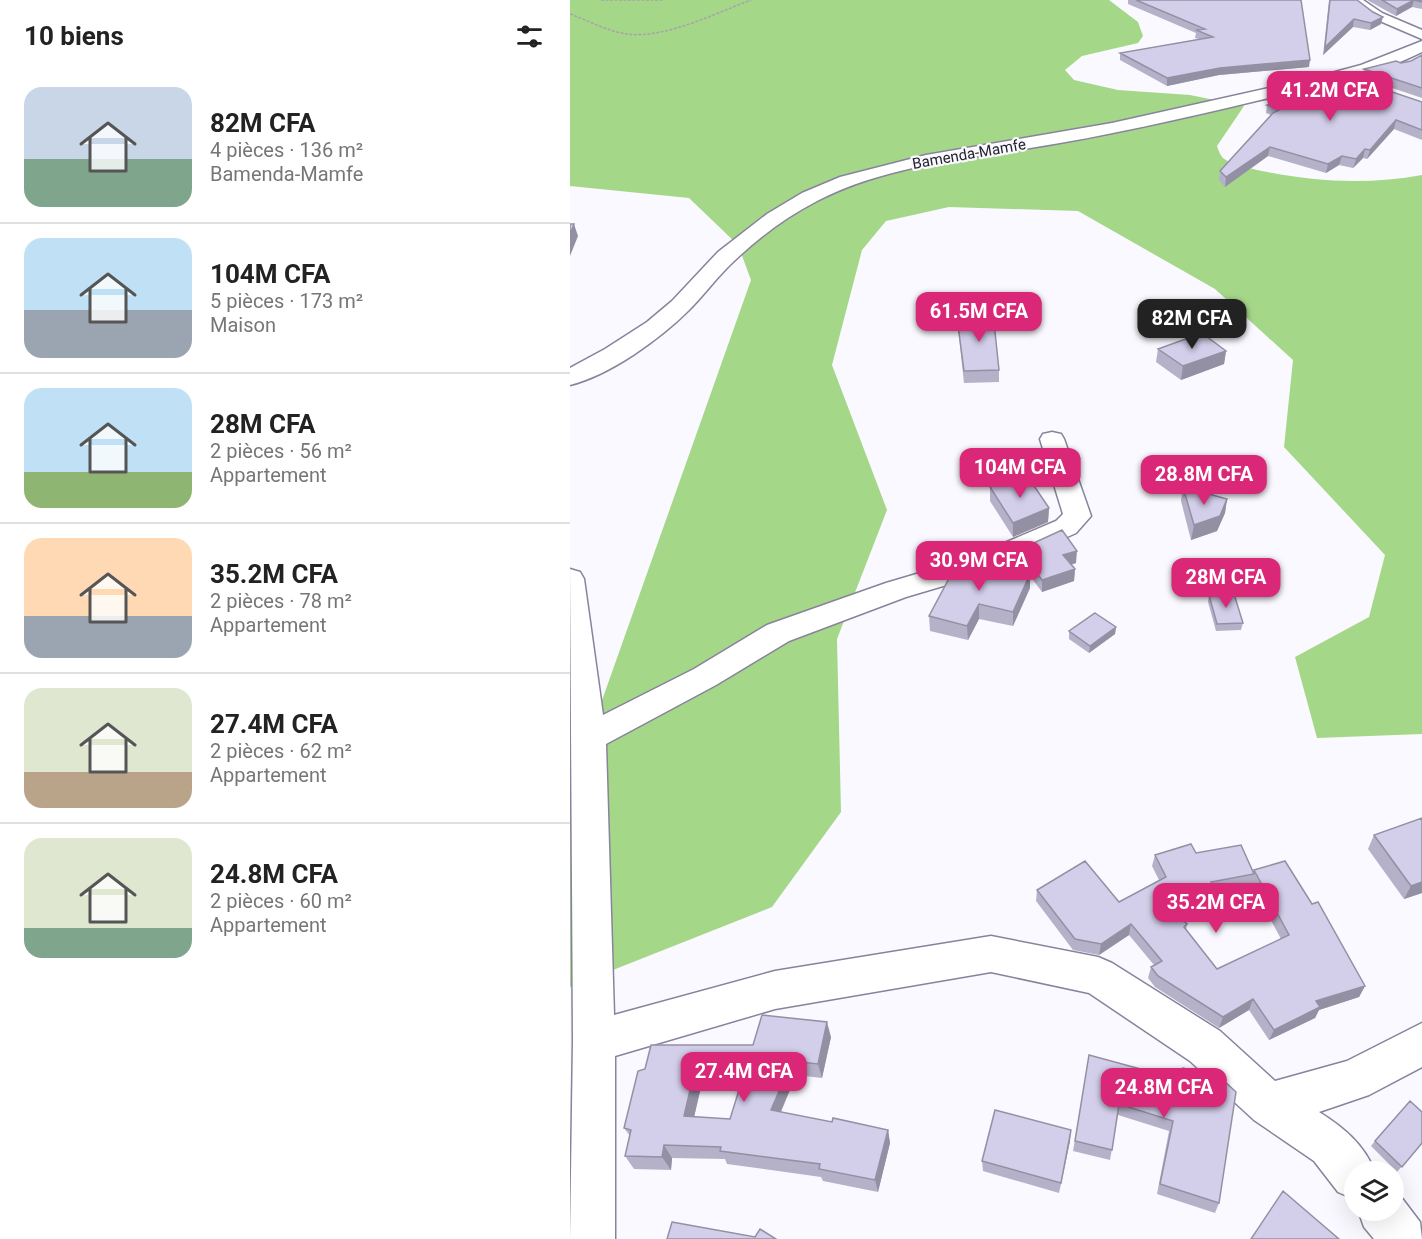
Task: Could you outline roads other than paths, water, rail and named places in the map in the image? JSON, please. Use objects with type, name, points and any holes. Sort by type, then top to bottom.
[{"type":"highway","name":"Bamenda-Mamfe","points":[[570,377],[615,353],[651,329],[681,305],[738,245],[767,222],[795,205],[860,177],[928,161],[1062,138],[1342,77],[1395,60],[1422,46]]},
{"type":"street","points":[[1356,0],[1391,21],[1422,35]]},
{"type":"street","points":[[1342,77],[1367,85]]},
{"type":"street","points":[[579,739],[705,677],[778,633],[896,590],[977,566],[1066,527],[1077,516],[1052,439]]},
{"type":"street","points":[[570,579],[594,1041],[591,1239]]},
{"type":"street","points":[[594,1041],[775,990],[991,954],[1098,976],[1205,1046],[1269,1106],[1330,1145],[1344,1163]]},
{"type":"street","points":[[1269,1106],[1354,1080],[1422,1044]]},
{"type":"street","points":[[1389,1221],[1403,1239]]}]
